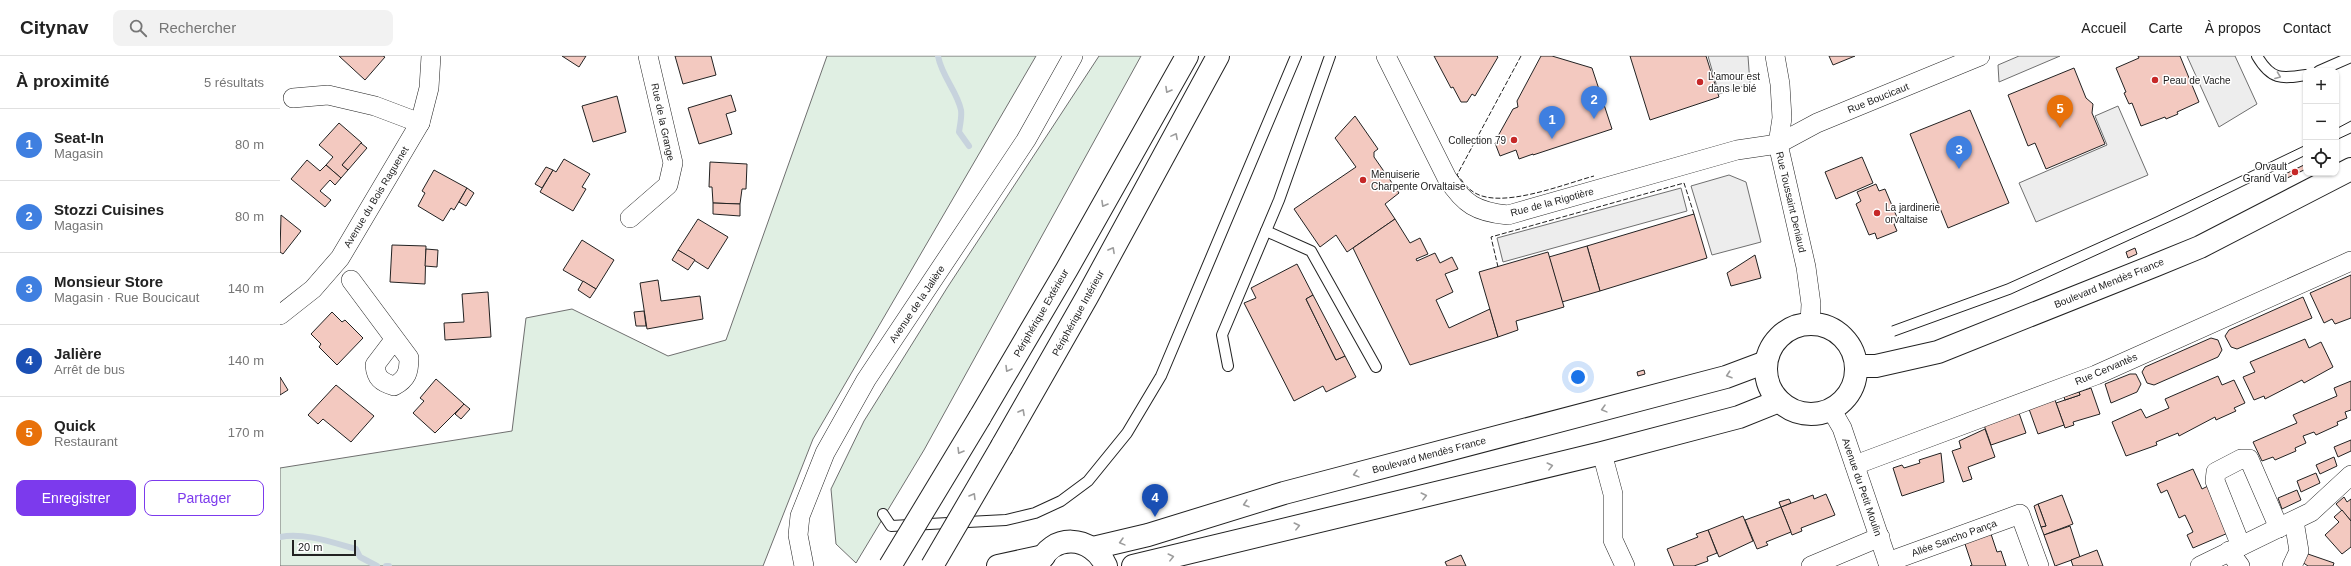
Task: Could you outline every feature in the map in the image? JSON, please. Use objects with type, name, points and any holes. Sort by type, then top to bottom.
[{"type":"main road","name":"Périphérique Extérieur","points":[[890,566],[1067,269],[1187,56]]},
{"type":"main road","name":"Périphérique Intérieur","points":[[932,566],[1087,297],[1218,56]]},
{"type":"main road","name":"Boulevard Mendès France","points":[[1856,366],[1876,366],[1938,352],[2200,247],[2351,169]]},
{"type":"main road","points":[[1810,324],[1828,327],[1839,334],[1853,352],[1856,366],[1850,391],[1842,402],[1831,409],[1819,413],[1807,414],[1789,409],[1779,401],[1767,381],[1766,362],[1774,343],[1784,333],[1796,326],[1810,324]]},
{"type":"main road","name":"Boulevard Mendès France","points":[[1093,548],[1148,535],[1284,493],[1726,377],[1766,362]]},
{"type":"main road","points":[[1133,566],[1602,453],[1739,417],[1779,401]]},
{"type":"main road","points":[[998,566],[1041,561],[1051,549],[1066,542],[1079,542],[1093,548],[1106,566]]},
{"type":"street","name":"Avenue du Bois Raguenet","points":[[280,315],[313,289],[340,258],[420,123],[429,88],[431,56]]},
{"type":"street","name":"Rue de la Grange","points":[[630,218],[668,185],[673,163],[648,56]]},
{"type":"street","name":"Avenue de la Jalière","points":[[804,566],[798,534],[800,516],[825,453],[866,380],[1026,140],[1073,56]]},
{"type":"street","name":"Rue de la Rigotière","points":[[1386,56],[1458,195],[1472,207],[1489,213],[1508,215],[1737,150],[1778,144]]},
{"type":"street","name":"Rue Toussaint Deniaud","points":[[1775,56],[1780,84],[1782,118],[1778,144],[1806,267],[1811,304],[1810,324]]},
{"type":"street","name":"Rue Boucicaut","points":[[1778,144],[1817,123],[1980,56]]},
{"type":"street","points":[[293,98],[328,95],[375,106],[420,123]]},
{"type":"street","name":"Rue Cervantès","points":[[1855,465],[2096,375],[2351,261]]},
{"type":"street","points":[[351,280],[394,340]]},
{"type":"street","name":"Avenue du Petit Moulin","points":[[1831,409],[1842,428],[1889,564]]},
{"type":"street","points":[[1602,453],[1613,494],[1613,540],[1625,566]]},
{"type":"street","points":[[2237,554],[2214,481],[2216,472],[2241,459],[2249,460],[2299,551],[2292,566]]},
{"type":"street","points":[[2200,566],[2237,554],[2310,512],[2351,476]]},
{"type":"street","name":"Allée Sancho Pança","points":[[1889,564],[2020,514],[2039,566]]},
{"type":"street","points":[[1811,566],[1880,537]]},
{"type":"lane","points":[[883,514],[891,526],[1006,520],[1035,513],[1054,504],[1088,481],[1127,433],[1162,376],[1296,56]]},
{"type":"lane","points":[[1228,366],[1222,335],[1266,231],[1330,56]]},
{"type":"lane","points":[[2257,56],[2272,75],[2285,79],[2303,76]]},
{"type":"lane","points":[[2325,68],[2351,56]]},
{"type":"lane","points":[[1266,231],[1311,251],[1376,367]]},
{"type":"green space","points":[[827,56],[1036,56],[813,439],[763,566],[280,566],[280,468],[512,431],[526,318],[572,309],[668,356],[726,340]]},
{"type":"green space","points":[[1099,56],[1141,56],[924,450],[856,563],[836,544],[831,489],[864,421],[947,288]]},
{"type":"shaded area","points":[[1708,56],[1748,56],[1750,84],[1719,94]]},
{"type":"shaded area","points":[[2019,56],[2060,56],[1999,82],[1998,65]]},
{"type":"shaded area","points":[[2187,56],[2235,56],[2257,104],[2219,127]]},
{"type":"shaded area","points":[[2118,106],[2148,175],[2036,222],[2019,183],[2107,145],[2095,116]]},
{"type":"shaded area","points":[[1729,175],[1746,182],[1761,242],[1712,255],[1691,186]]},
{"type":"shaded area","points":[[1681,188],[1687,211],[1503,262],[1497,238]]},
{"type":"building","points":[[339,56],[383,56],[385,57],[365,80]]},
{"type":"building","points":[[562,56],[586,56],[579,67]]},
{"type":"building","points":[[675,56],[711,56],[716,75],[683,84]]},
{"type":"building","points":[[1434,56],[1498,57],[1475,96],[1472,94],[1467,102],[1461,102],[1453,87],[1451,88]]},
{"type":"building","points":[[1541,56],[1552,56],[1592,68],[1612,129],[1519,159],[1516,150],[1500,156],[1495,143],[1500,141],[1498,136],[1513,109],[1518,107],[1517,101]]},
{"type":"building","points":[[1630,56],[1706,56],[1719,97],[1650,120]]},
{"type":"building","points":[[1829,56],[1855,56],[1833,65]]},
{"type":"building","name":"Peau de Vache","points":[[2138,56],[2180,56],[2199,102],[2166,119],[2165,117],[2141,126],[2132,103],[2129,104],[2124,93],[2126,92],[2116,68],[2139,58]]},
{"type":"building","points":[[2074,68],[2086,98],[2093,104],[2092,113],[2105,144],[2046,169],[2035,143],[2028,146],[2008,95]]},
{"type":"building","points":[[731,95],[736,111],[726,114],[732,134],[699,144],[688,108]]},
{"type":"building","points":[[617,96],[626,132],[593,142],[582,106]]},
{"type":"building","points":[[1970,110],[2009,203],[1948,228],[1910,134]]},
{"type":"building","name":"Menuiserie Charpente Orvaltaise","points":[[1355,116],[1378,149],[1374,152],[1374,157],[1399,193],[1385,204],[1395,219],[1347,252],[1336,235],[1320,247],[1294,209],[1356,167],[1335,138]]},
{"type":"building","points":[[339,123],[362,143],[342,165],[348,170],[341,178],[326,165],[333,157],[319,145]]},
{"type":"building","points":[[361,143],[367,148],[348,170],[342,165]]},
{"type":"building","points":[[1862,157],[1873,183],[1836,199],[1825,172]]},
{"type":"building","points":[[564,159],[590,174],[582,187],[586,189],[573,211],[540,192],[553,170],[556,172]]},
{"type":"building","points":[[307,160],[320,171],[326,165],[341,178],[335,185],[330,180],[320,191],[331,200],[325,207],[291,179]]},
{"type":"building","points":[[710,162],[747,164],[746,189],[742,189],[740,204],[713,203],[712,187],[709,187]]},
{"type":"building","name":"Orvault Grand Val","points":[[2303,165],[2303,170],[2281,181],[2279,177]]},
{"type":"building","points":[[546,167],[553,170],[542,188],[535,184]]},
{"type":"building","points":[[434,170],[467,188],[454,210],[451,208],[443,221],[418,206],[425,193],[422,191]]},
{"type":"building","name":"La jardinerie orvaltaise","points":[[1876,184],[1879,191],[1885,189],[1899,222],[1894,224],[1897,231],[1877,239],[1875,233],[1869,235],[1856,204],[1861,201],[1857,192]]},
{"type":"building","points":[[467,188],[474,193],[466,206],[459,202]]},
{"type":"building","points":[[713,203],[740,204],[740,216],[713,214]]},
{"type":"building","points":[[1694,214],[1707,258],[1600,291],[1587,246]]},
{"type":"building","points":[[281,215],[301,231],[283,254],[280,252]]},
{"type":"building","points":[[698,219],[728,237],[708,269],[678,250]]},
{"type":"building","points":[[1395,219],[1410,243],[1420,238],[1428,254],[1416,259],[1417,261],[1435,253],[1440,263],[1452,257],[1458,269],[1445,274],[1453,292],[1436,300],[1449,328],[1490,309],[1498,337],[1410,365],[1353,248]]},
{"type":"building","points":[[582,240],[614,260],[596,289],[563,270]]},
{"type":"building","points":[[392,245],[426,246],[425,284],[390,282]]},
{"type":"building","points":[[1587,246],[1600,291],[1562,302],[1549,257]]},
{"type":"building","points":[[2135,248],[2137,254],[2128,258],[2126,252]]},
{"type":"building","points":[[426,249],[438,250],[437,267],[425,266]]},
{"type":"building","points":[[678,250],[695,260],[688,270],[672,260]]},
{"type":"building","points":[[1548,252],[1564,307],[1516,321],[1518,330],[1498,337],[1479,272]]},
{"type":"building","points":[[1755,255],[1761,278],[1731,286],[1727,273]]},
{"type":"building","points":[[1297,264],[1313,295],[1306,299],[1336,360],[1345,356],[1356,377],[1326,392],[1323,386],[1294,401],[1244,303],[1256,298],[1251,288]]},
{"type":"building","points":[[2351,275],[2351,318],[2335,324],[2332,319],[2324,323],[2310,293]]},
{"type":"building","points":[[658,280],[661,301],[700,296],[703,319],[647,329],[640,283]]},
{"type":"building","points":[[583,281],[596,289],[590,298],[578,290]]},
{"type":"building","points":[[488,292],[491,337],[445,340],[444,323],[464,322],[462,294]]},
{"type":"building","points":[[1313,295],[1345,356],[1336,360],[1306,299]]},
{"type":"building","points":[[2303,297],[2312,318],[2237,349],[2231,347],[2225,336],[2229,330]]},
{"type":"building","points":[[644,311],[646,326],[636,326],[634,312]]},
{"type":"building","points":[[332,312],[342,322],[345,320],[363,338],[337,365],[319,347],[321,344],[311,334]]},
{"type":"building","points":[[2211,338],[2218,340],[2222,350],[2218,357],[2154,385],[2147,383],[2142,372],[2145,367]]},
{"type":"building","points":[[2305,339],[2309,348],[2321,342],[2333,367],[2304,383],[2302,380],[2265,399],[2264,396],[2254,400],[2243,377],[2255,372],[2250,362]]},
{"type":"building","points":[[1644,370],[1645,374],[1638,376],[1637,372]]},
{"type":"building","points":[[2130,374],[2136,374],[2141,384],[2137,392],[2111,403],[2105,384]]},
{"type":"building","points":[[2218,376],[2222,385],[2234,380],[2245,403],[2234,408],[2236,411],[2216,420],[2215,417],[2179,436],[2178,433],[2156,442],[2157,445],[2126,456],[2112,422],[2141,409],[2146,418],[2169,408],[2165,399]]},
{"type":"building","points":[[280,377],[288,390],[280,395]]},
{"type":"building","points":[[436,379],[464,404],[435,433],[413,413],[424,401],[420,398]]},
{"type":"building","points":[[2351,381],[2351,410],[2345,412],[2347,418],[2337,422],[2338,425],[2316,435],[2314,432],[2303,436],[2306,443],[2295,448],[2296,451],[2275,460],[2273,457],[2262,461],[2253,442],[2297,423],[2293,415],[2337,396],[2334,388]]},
{"type":"building","points":[[336,385],[374,416],[351,442],[323,419],[318,424],[308,415]]},
{"type":"building","points":[[2091,388],[2100,414],[2073,422],[2074,425],[2065,428],[2056,403],[2080,395],[2079,392]]},
{"type":"building","points":[[2079,392],[2080,395],[2065,400],[2064,397]]},
{"type":"building","points":[[2055,400],[2064,425],[2038,434],[2029,409]]},
{"type":"building","points":[[464,404],[470,409],[461,419],[455,414]]},
{"type":"building","points":[[2019,413],[2026,433],[1991,445],[1984,425]]},
{"type":"building","points":[[1985,429],[1995,457],[1968,467],[1972,479],[1963,482],[1952,451],[1961,448],[1959,441]]},
{"type":"building","points":[[2351,440],[2351,451],[2338,457],[2334,447]]},
{"type":"building","points":[[1941,453],[1944,482],[1902,496],[1893,468],[1902,465],[1904,468],[1920,463],[1919,460]]},
{"type":"building","points":[[2334,457],[2337,466],[2320,474],[2316,465]]},
{"type":"building","points":[[2193,469],[2202,489],[2208,486],[2228,533],[2193,548],[2187,535],[2193,532],[2185,515],[2179,518],[2167,490],[2161,493],[2157,484]]},
{"type":"building","points":[[2316,473],[2320,483],[2301,492],[2297,481]]},
{"type":"building","points":[[2297,490],[2301,500],[2282,509],[2278,498]]},
{"type":"building","points":[[1826,494],[1835,515],[1801,528],[1802,531],[1792,535],[1781,507],[1813,495],[1814,499]]},
{"type":"building","points":[[2062,495],[2073,524],[2044,535],[2041,527],[2046,526],[2038,504]]},
{"type":"building","points":[[2344,497],[2347,502],[2351,499],[2351,521],[2336,504]]},
{"type":"building","points":[[1789,499],[1791,503],[1781,507],[1779,502]]},
{"type":"building","points":[[2038,504],[2046,526],[2041,527],[2034,506]]},
{"type":"building","points":[[1781,507],[1791,532],[1766,542],[1768,545],[1757,549],[1745,520]]},
{"type":"building","points":[[2342,510],[2351,521],[2351,547],[2342,554],[2325,535],[2339,522],[2334,517]]},
{"type":"building","points":[[1743,516],[1753,541],[1719,557],[1708,530]]},
{"type":"building","points":[[2070,526],[2080,557],[2055,566],[2044,535]]},
{"type":"building","points":[[1708,530],[1717,553],[1707,557],[1708,561],[1694,566],[1674,566],[1667,549],[1698,537],[1696,534]]},
{"type":"building","points":[[1990,531],[1997,552],[2001,551],[2006,566],[1970,566],[1972,565],[1964,541]]},
{"type":"building","points":[[2097,550],[2103,566],[2073,566],[2071,560]]},
{"type":"building","points":[[2305,553],[2334,563],[2333,566],[2308,566],[2302,562]]},
{"type":"building","points":[[1461,555],[1466,566],[1447,566],[1445,562]]},
{"type":"waterway","points":[[938,56],[940,64],[956,96],[961,110],[959,132],[969,146]]},
{"type":"waterway","points":[[280,537],[309,537],[356,549],[360,557],[377,566]]},
{"type":"tram line","points":[[2339,127],[2351,121]]},
{"type":"tram line","points":[[2339,139],[2351,133]]},
{"type":"tram line","points":[[1892,326],[2007,284],[2156,217],[2303,146]]},
{"type":"tram line","points":[[1895,336],[2011,294],[2184,215],[2303,156]]},
{"type":"fence","points":[[1521,56],[1457,175],[1472,191],[1483,196],[1498,198],[1532,194],[1594,176]]},
{"type":"fence","points":[[1498,267],[1491,237],[1684,183],[1694,214]]},
{"type":"place","name":"Peau de Vache","points":[[2155,80]]},
{"type":"place","name":"L'amour est dans le blé","points":[[1700,82]]},
{"type":"place","name":"Stozzi Cuisines","points":[[1594,119]]},
{"type":"place","name":"Quick","points":[[2060,128]]},
{"type":"place","name":"Seat-In","points":[[1552,139]]},
{"type":"place","name":"Collection 79","points":[[1514,140]]},
{"type":"place","name":"Monsieur Store","points":[[1959,169]]},
{"type":"place","name":"Orvault Grand Val","points":[[2295,172]]},
{"type":"place","name":"Menuiserie Charpente Orvaltaise","points":[[1363,180]]},
{"type":"place","name":"La jardinerie orvaltaise","points":[[1877,213]]},
{"type":"place","name":"Jalière","points":[[1155,517]]}]
